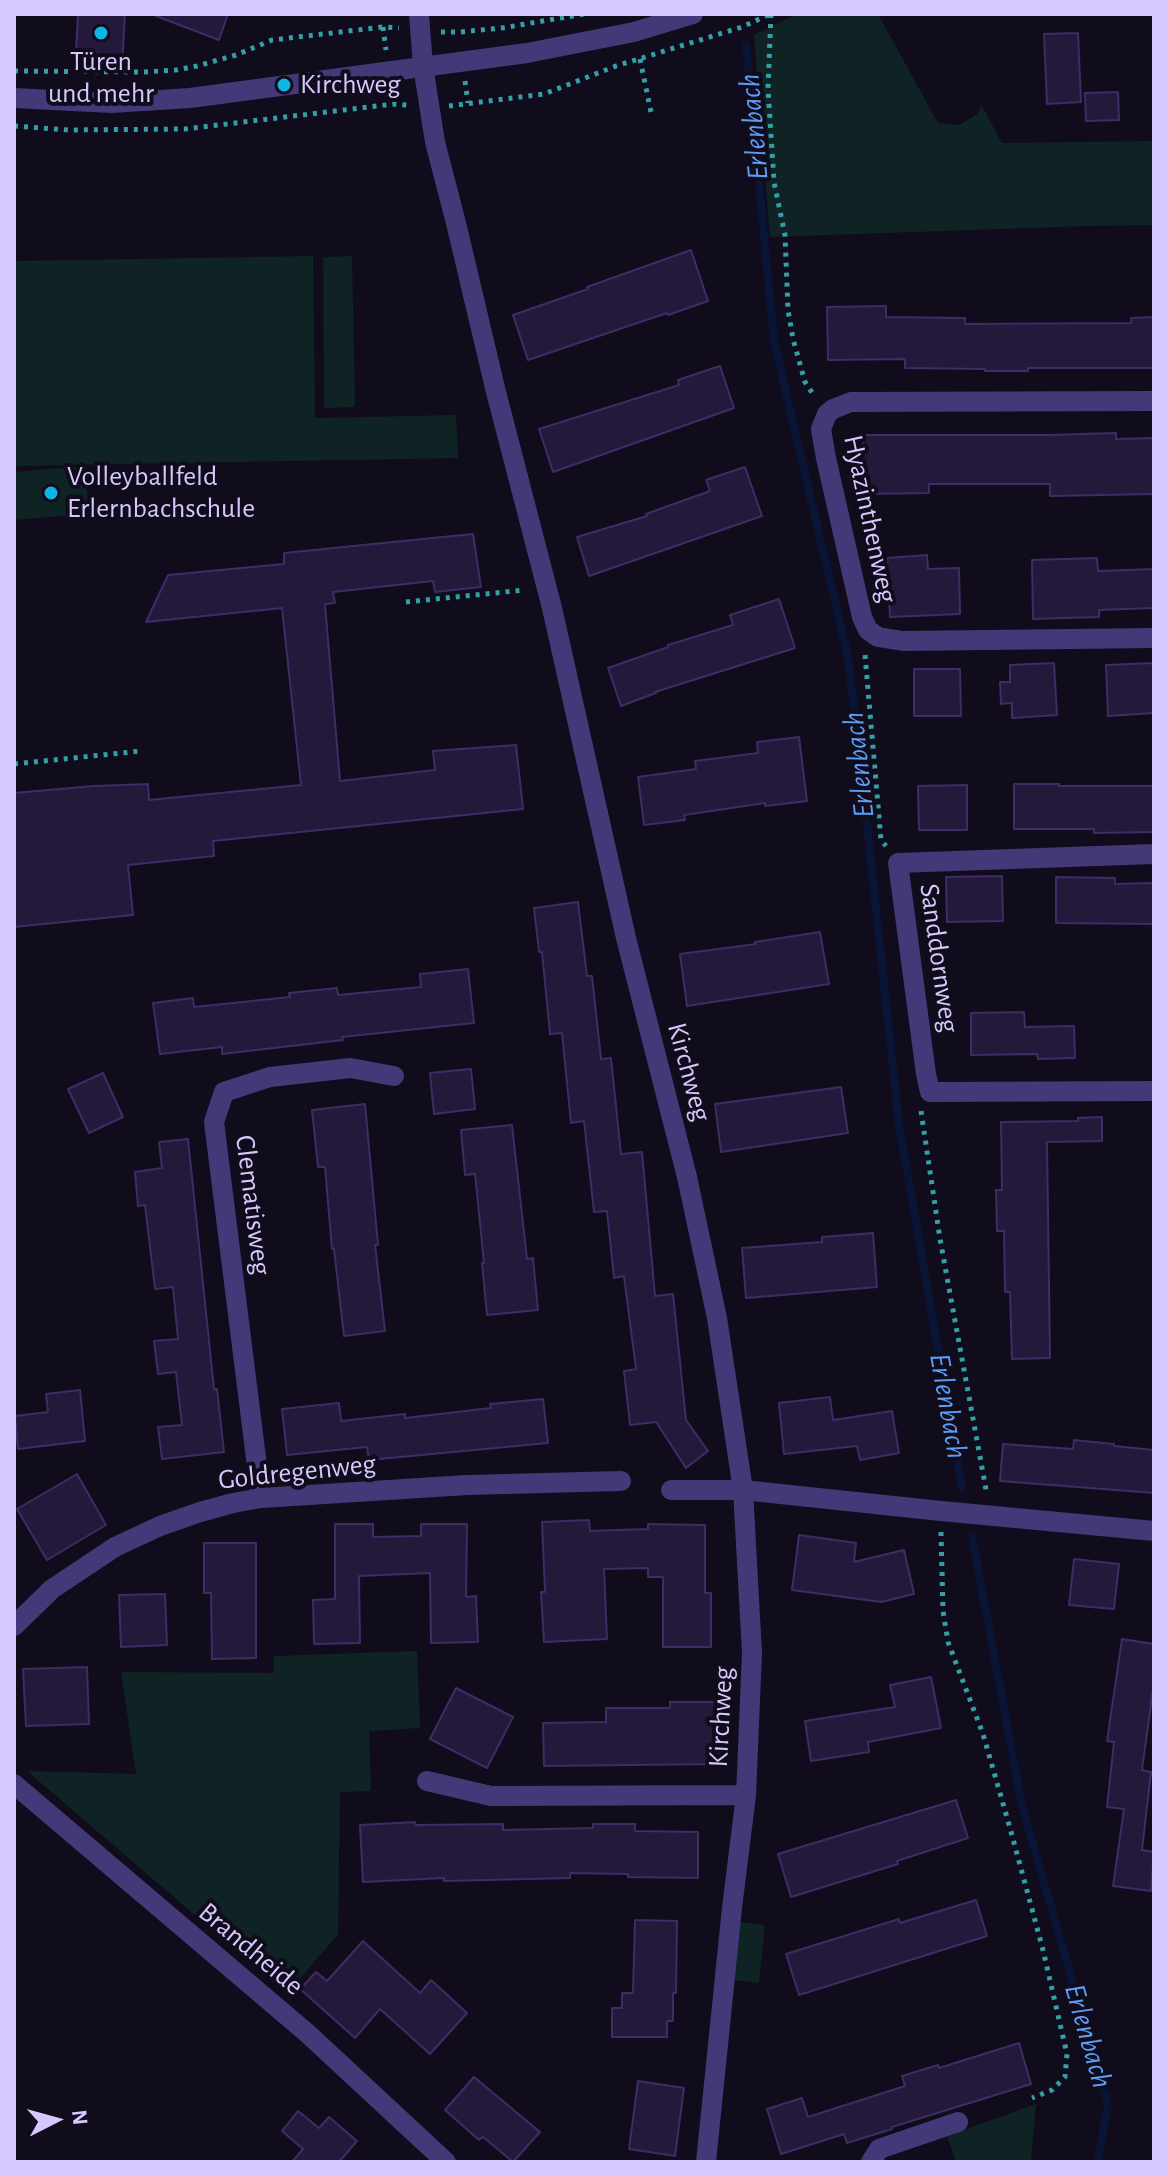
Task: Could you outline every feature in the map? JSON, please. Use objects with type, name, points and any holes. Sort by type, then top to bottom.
[{"type":"street","points":[[14,98],[112,103],[190,98],[527,53],[634,32],[693,14]]},
{"type":"street","name":"Kirchweg","points":[[419,22],[435,142],[547,588],[626,938],[687,1177],[717,1318],[743,1490],[752,1653],[746,1795],[706,2162]]},
{"type":"street","name":"Hyazinthenweg","points":[[1154,401],[851,402],[827,414],[821,429],[862,617],[868,630],[878,637],[903,641],[1154,638]]},
{"type":"street","name":"Sanddornweg","points":[[930,1092],[898,863],[1154,854]]},
{"type":"street","name":"Clematisweg","points":[[261,1498],[214,1122],[224,1092],[270,1077],[350,1068],[394,1076]]},
{"type":"street","points":[[930,1092],[1154,1091]]},
{"type":"street","name":"Goldregenweg","points":[[14,1626],[52,1589],[115,1547],[200,1512],[261,1498],[467,1485],[621,1481]]},
{"type":"street","points":[[671,1490],[743,1490],[1154,1531]]},
{"type":"street","points":[[427,1781],[491,1796],[746,1795]]},
{"type":"street","name":"Brandheide","points":[[14,1784],[307,2033],[446,2162]]},
{"type":"street","points":[[871,2162],[879,2149],[958,2122]]},
{"type":"path","points":[[14,71],[176,70],[236,55],[272,40],[419,22],[460,32],[584,14]]},
{"type":"path","points":[[14,126],[69,130],[185,129],[394,104],[430,108],[544,94],[742,27],[770,14]]},
{"type":"path","points":[[770,14],[768,88],[774,182],[785,235],[788,310],[805,382],[827,414]]},
{"type":"path","points":[[640,59],[652,117]]},
{"type":"path","points":[[406,602],[547,588]]},
{"type":"path","points":[[868,630],[865,659],[881,840],[898,863]]},
{"type":"path","points":[[14,764],[141,751]]},
{"type":"path","points":[[930,1092],[920,1113],[990,1515]]},
{"type":"path","points":[[941,1511],[943,1611],[948,1642],[983,1734],[1007,1814],[1067,2054],[1065,2077],[1052,2090],[1032,2098]]},
{"type":"green space","points":[[797,14],[878,14],[938,123],[959,125],[976,115],[982,106],[1002,143],[1154,141],[1154,225],[770,237],[754,35]]},
{"type":"green space","points":[[313,256],[315,418],[456,415],[458,458],[14,466],[14,261]]},
{"type":"green space","points":[[352,256],[355,407],[324,408],[323,257]]},
{"type":"green space","name":"Volleyballfeld Erlernbachschule","points":[[85,466],[89,514],[14,520],[14,472]]},
{"type":"green space","points":[[417,1651],[420,1728],[369,1731],[371,1791],[340,1792],[338,1934],[287,1994],[27,1771],[136,1774],[121,1672],[274,1673],[274,1656]]},
{"type":"green space","points":[[740,1922],[765,1925],[759,1983],[733,1980]]},
{"type":"green space","points":[[1036,2104],[1031,2162],[956,2162],[947,2136]]},
{"type":"building","name":"Türen und mehr","points":[[78,14],[125,14],[122,66],[98,65],[99,54],[76,51]]},
{"type":"building","points":[[156,14],[228,14],[219,40]]},
{"type":"building","points":[[1078,33],[1081,102],[1047,104],[1044,34]]},
{"type":"building","points":[[1118,92],[1119,120],[1086,121],[1085,93]]},
{"type":"building","points":[[691,250],[708,301],[528,360],[513,315]]},
{"type":"building","points":[[886,306],[886,317],[965,318],[965,324],[1131,323],[1131,318],[1154,317],[1154,368],[985,371],[905,368],[905,359],[828,360],[827,307]]},
{"type":"building","points":[[720,366],[734,408],[553,472],[539,429],[679,385],[678,380]]},
{"type":"building","points":[[1116,433],[1116,439],[1154,438],[1154,494],[1050,496],[1050,484],[929,484],[929,493],[863,494],[863,435]]},
{"type":"building","points":[[745,467],[762,516],[589,576],[577,537],[647,516],[710,491],[706,480]]},
{"type":"building","points":[[473,534],[481,587],[435,592],[433,581],[333,592],[335,603],[325,604],[340,781],[435,770],[433,751],[516,745],[523,809],[213,841],[214,856],[128,865],[133,915],[14,927],[14,793],[148,784],[149,800],[301,785],[282,608],[146,622],[168,575],[284,564],[284,553]]},
{"type":"building","points":[[927,555],[928,569],[959,568],[960,614],[890,617],[887,558]]},
{"type":"building","points":[[1097,558],[1098,571],[1154,569],[1154,608],[1099,610],[1099,617],[1033,619],[1032,560]]},
{"type":"building","points":[[779,599],[795,648],[655,692],[621,706],[608,668],[733,625],[730,615]]},
{"type":"building","points":[[1054,663],[1057,715],[1012,718],[1012,703],[1001,704],[1000,682],[1010,682],[1010,665]]},
{"type":"building","points":[[1154,663],[1154,713],[1108,716],[1106,665]]},
{"type":"building","points":[[914,669],[960,669],[961,716],[914,716]]},
{"type":"building","points":[[799,737],[807,801],[765,806],[765,803],[684,815],[685,820],[644,825],[638,777],[696,769],[695,761],[758,753],[757,742]]},
{"type":"building","points":[[1014,784],[1154,786],[1154,832],[1014,829]]},
{"type":"building","points":[[967,785],[967,830],[919,830],[918,786]]},
{"type":"building","points":[[1002,876],[1003,921],[947,922],[946,877]]},
{"type":"building","points":[[1056,877],[1115,878],[1115,884],[1154,883],[1154,924],[1056,923]]},
{"type":"building","points":[[578,902],[587,976],[592,976],[601,1059],[611,1058],[621,1154],[642,1152],[655,1296],[673,1294],[686,1420],[708,1451],[686,1468],[656,1422],[630,1425],[624,1371],[636,1369],[624,1276],[614,1278],[607,1211],[594,1212],[584,1121],[571,1123],[562,1033],[550,1034],[534,908]]},
{"type":"building","points":[[820,932],[829,984],[687,1006],[680,954]]},
{"type":"building","points":[[468,969],[474,1023],[222,1054],[222,1047],[160,1054],[153,1003],[193,998],[194,1007],[290,997],[289,993],[337,988],[338,995],[421,987],[420,974]]},
{"type":"building","points":[[1024,1012],[1025,1027],[1074,1026],[1075,1058],[1038,1059],[1037,1054],[971,1055],[971,1013]]},
{"type":"building","points":[[471,1069],[475,1109],[434,1114],[430,1073]]},
{"type":"building","points":[[103,1073],[123,1117],[89,1133],[68,1089]]},
{"type":"building","points":[[841,1087],[848,1133],[721,1152],[715,1104]]},
{"type":"building","points":[[365,1104],[378,1245],[375,1245],[385,1331],[344,1336],[325,1167],[318,1167],[312,1110]]},
{"type":"building","points":[[1102,1117],[1102,1141],[1047,1142],[1050,1358],[1012,1359],[1010,1292],[1005,1292],[1004,1231],[997,1231],[996,1190],[1002,1190],[1001,1122],[1078,1121],[1078,1118]]},
{"type":"building","points":[[512,1125],[527,1259],[533,1258],[538,1310],[487,1315],[475,1174],[465,1175],[461,1130]]},
{"type":"building","points":[[188,1139],[214,1389],[217,1389],[224,1452],[162,1459],[158,1427],[182,1425],[176,1372],[158,1374],[154,1341],[178,1339],[173,1287],[155,1289],[145,1205],[138,1206],[135,1172],[162,1168],[159,1142]]},
{"type":"building","points":[[873,1233],[877,1287],[746,1298],[742,1248],[822,1242],[822,1237]]},
{"type":"building","points":[[80,1390],[85,1441],[18,1449],[15,1416],[48,1412],[46,1394]]},
{"type":"building","points":[[830,1397],[833,1420],[892,1411],[899,1453],[860,1460],[857,1446],[784,1454],[779,1403]]},
{"type":"building","points":[[543,1399],[548,1443],[369,1460],[367,1447],[287,1455],[282,1409],[339,1403],[341,1421],[405,1414],[405,1418]]},
{"type":"building","points":[[1074,1440],[1154,1450],[1154,1493],[1000,1481],[1003,1444],[1073,1449]]},
{"type":"building","points":[[77,1474],[106,1525],[47,1560],[17,1509]]},
{"type":"building","points":[[589,1520],[590,1531],[648,1529],[648,1524],[705,1525],[705,1593],[711,1593],[711,1647],[663,1647],[663,1577],[648,1577],[648,1568],[604,1569],[607,1639],[544,1642],[542,1522]]},
{"type":"building","points":[[335,1524],[373,1524],[373,1537],[421,1536],[421,1524],[467,1524],[466,1597],[476,1596],[478,1642],[431,1643],[430,1573],[359,1576],[360,1643],[314,1644],[313,1600],[335,1599]]},
{"type":"building","points":[[799,1535],[856,1543],[854,1562],[904,1550],[914,1594],[881,1602],[792,1590]]},
{"type":"building","points":[[204,1543],[256,1543],[256,1658],[212,1659],[211,1593],[204,1593]]},
{"type":"building","points":[[1074,1559],[1119,1564],[1114,1609],[1069,1605]]},
{"type":"building","points":[[165,1594],[167,1645],[121,1647],[119,1595]]},
{"type":"building","points":[[1122,1639],[1154,1644],[1154,1682],[1142,1770],[1151,1772],[1142,1850],[1154,1852],[1151,1891],[1113,1886],[1124,1809],[1107,1807],[1114,1742],[1107,1741]]},
{"type":"building","points":[[87,1667],[89,1724],[26,1726],[23,1669]]},
{"type":"building","points":[[931,1677],[941,1728],[868,1742],[869,1752],[811,1761],[805,1721],[895,1707],[890,1685]]},
{"type":"building","points":[[456,1688],[513,1717],[487,1768],[430,1739]]},
{"type":"building","points":[[670,1702],[719,1702],[719,1764],[544,1766],[543,1723],[606,1722],[606,1708],[670,1708]]},
{"type":"building","points":[[956,1800],[968,1838],[897,1861],[898,1864],[791,1897],[778,1854]]},
{"type":"building","points":[[415,1822],[416,1825],[503,1824],[503,1830],[635,1824],[635,1831],[698,1832],[698,1878],[570,1873],[570,1878],[444,1881],[444,1878],[363,1882],[360,1825]]},
{"type":"building","points":[[976,1900],[987,1936],[799,1995],[786,1954],[899,1919],[900,1923]]},
{"type":"building","points":[[635,1920],[677,1921],[676,1993],[673,1993],[673,2021],[667,2021],[667,2037],[612,2037],[612,2008],[622,2008],[622,1993],[633,1993]]},
{"type":"building","points":[[363,1941],[420,1993],[431,1980],[467,2013],[430,2054],[380,2009],[355,2038],[300,1989],[316,1972],[327,1981]]},
{"type":"building","points":[[1019,2043],[1031,2084],[847,2143],[844,2134],[781,2154],[767,2109],[802,2098],[808,2117],[905,2086],[902,2076]]},
{"type":"building","points":[[474,2077],[540,2132],[513,2162],[483,2137],[479,2140],[445,2110]]},
{"type":"building","points":[[638,2081],[684,2088],[675,2156],[629,2149]]},
{"type":"building","points":[[298,2111],[319,2128],[329,2117],[357,2141],[339,2162],[292,2162],[303,2149],[282,2131]]},
{"type":"waterway","name":"Erlenbach","points":[[746,45],[774,341],[847,653],[899,1124],[962,1488]]},
{"type":"waterway","name":"Erlenbach","points":[[972,1536],[1022,1806],[1108,2104],[1098,2162]]},
{"type":"place","name":"Türen und mehr","points":[[101,33]]},
{"type":"place","name":"Kirchweg","points":[[284,85]]},
{"type":"place","name":"Volleyballfeld Erlernbachschule","points":[[51,493]]}]
